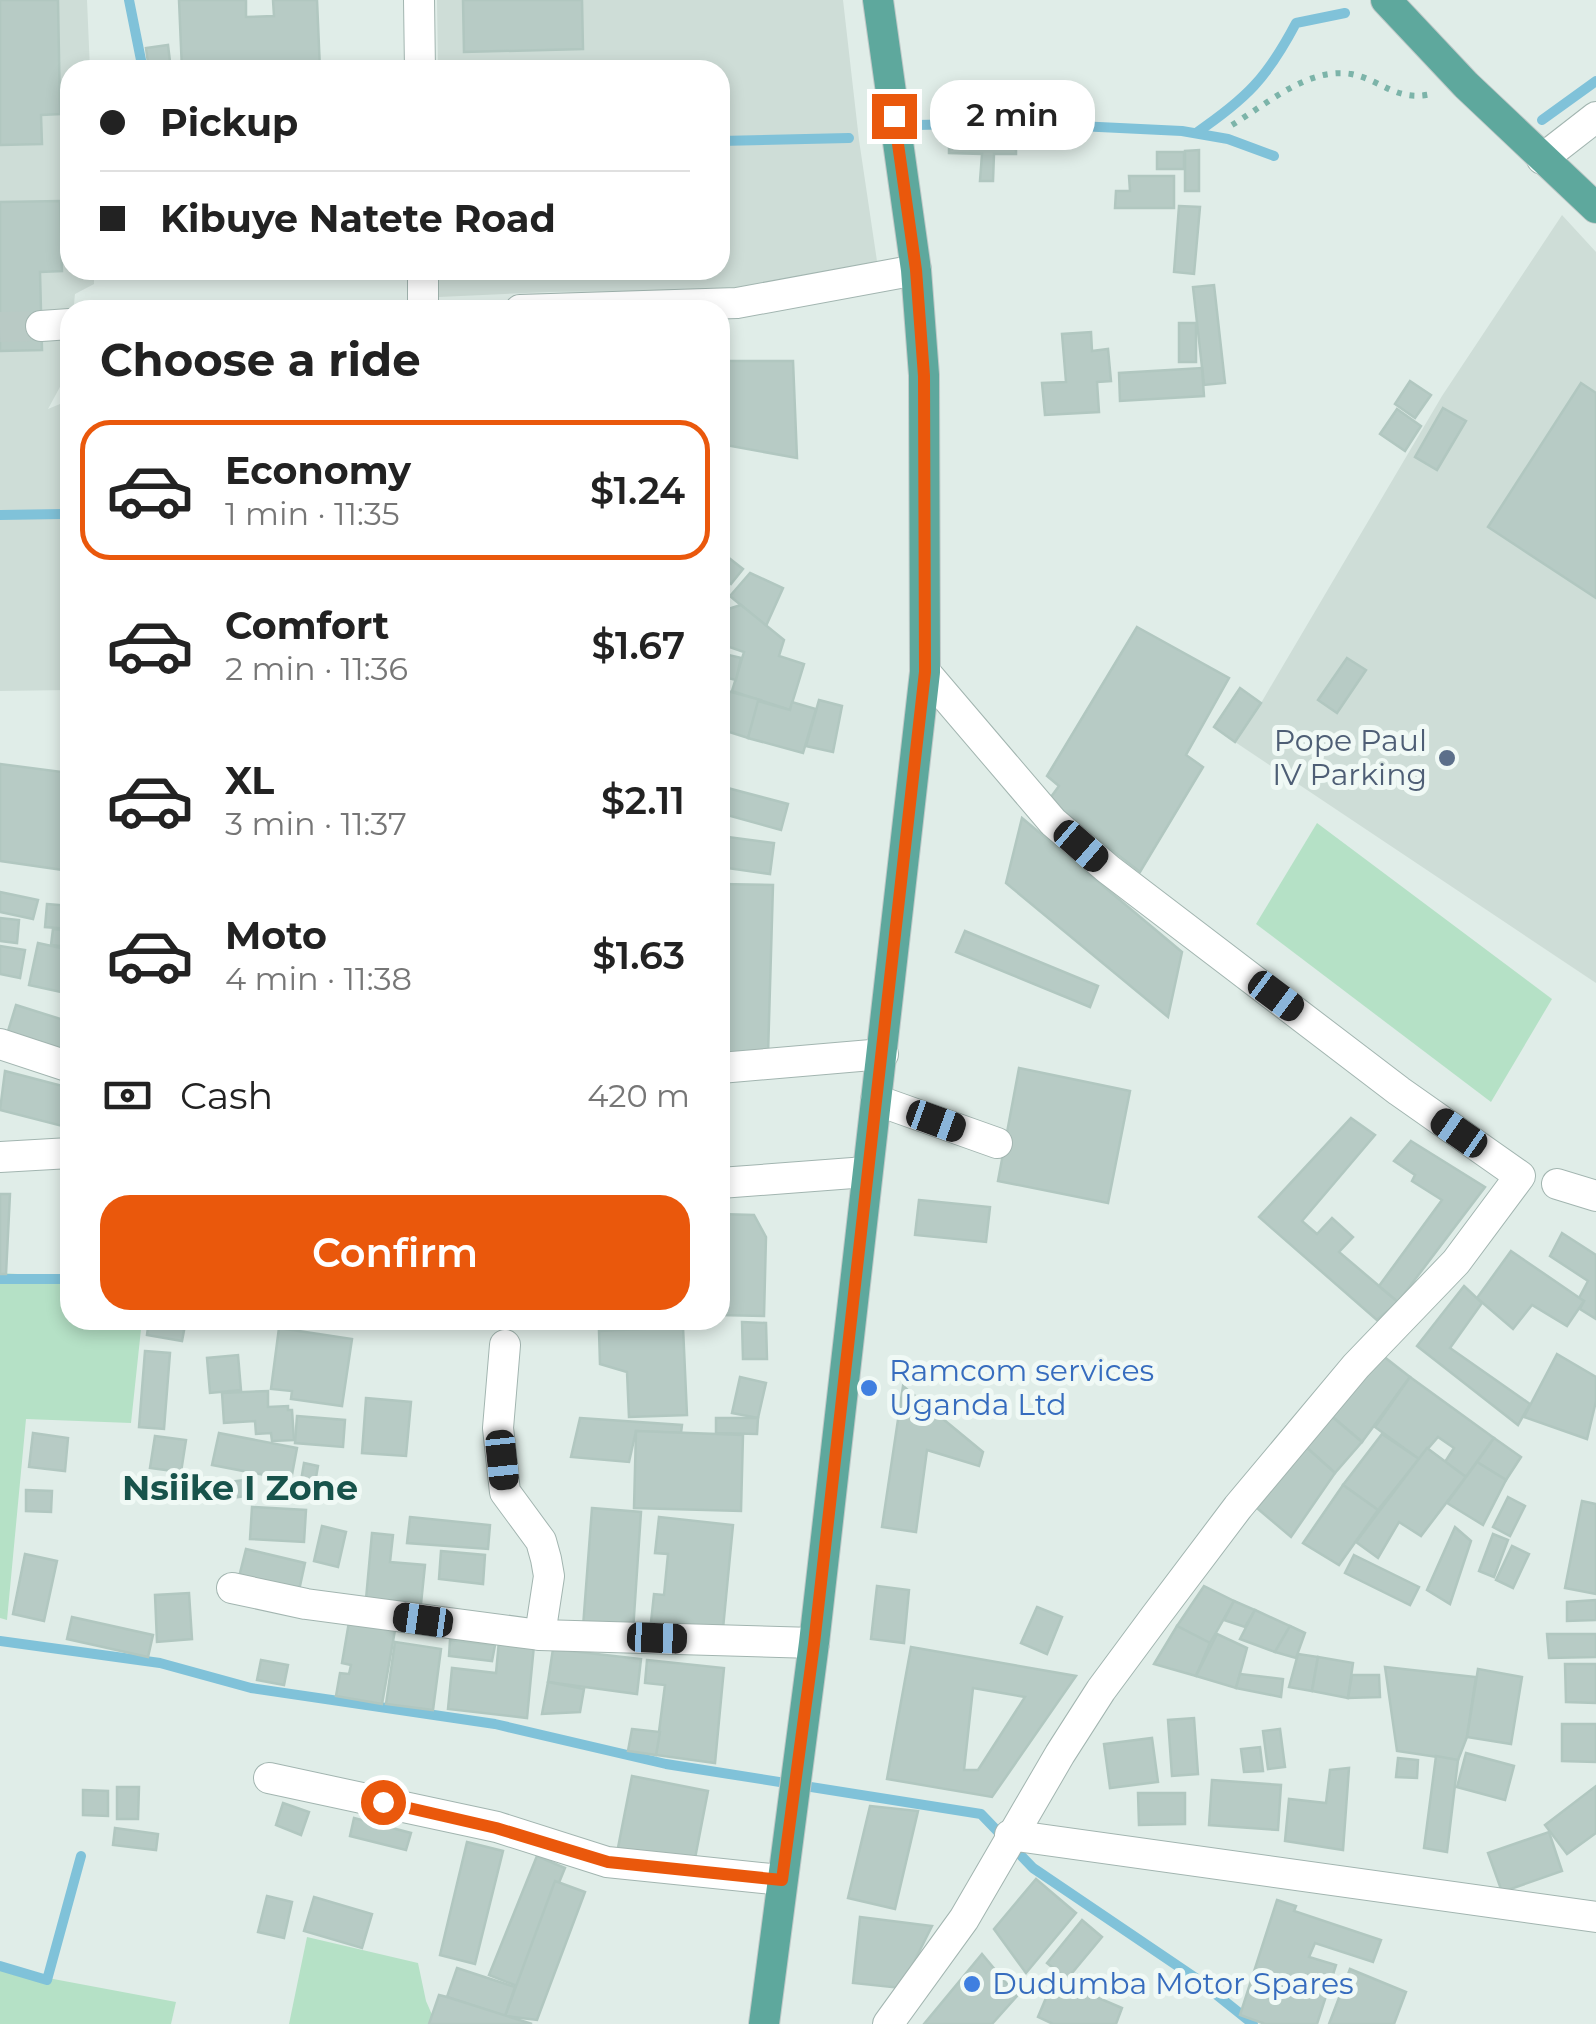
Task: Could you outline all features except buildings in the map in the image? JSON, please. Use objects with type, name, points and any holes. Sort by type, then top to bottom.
[{"type":"main road","points":[[764,2024],[814,1644],[925,672],[924,376],[916,270],[878,0]]},
{"type":"main road","points":[[1386,0],[1466,85],[1596,208]]},
{"type":"street","points":[[419,0],[420,60]]},
{"type":"street","points":[[1542,159],[1596,117]]},
{"type":"street","points":[[730,304],[916,270]]},
{"type":"street","points":[[888,2024],[964,1919],[1010,1835],[1101,1690],[1238,1507],[1356,1366],[1456,1262],[1520,1176],[1398,1091],[1108,869],[1053,822],[925,672]]},
{"type":"street","points":[[0,1044],[60,1063]]},
{"type":"street","points":[[730,1067],[883,1054]]},
{"type":"street","points":[[876,1100],[996,1143]]},
{"type":"street","points":[[0,1157],[60,1154]]},
{"type":"street","points":[[730,1183],[866,1172]]},
{"type":"street","points":[[1557,1184],[1596,1196]]},
{"type":"street","points":[[504,1345],[498,1428],[505,1492],[541,1541],[546,1559],[549,1576],[540,1635]]},
{"type":"street","points":[[232,1588],[306,1604],[540,1635],[814,1644]]},
{"type":"street","points":[[269,1778],[496,1828],[608,1862],[782,1880]]},
{"type":"street","points":[[1010,1835],[1596,1917]]},
{"type":"path","points":[[1232,125],[1312,76],[1350,74],[1412,98],[1466,85]]},
{"type":"shaded area","points":[[0,0],[87,0],[90,60],[60,60],[60,280],[94,280],[94,284],[75,294],[74,300],[60,300],[60,387],[48,409],[60,404],[60,690],[0,691]]},
{"type":"shaded area","points":[[437,0],[843,0],[881,288],[439,297],[439,280],[730,280],[730,60],[438,60]]},
{"type":"shaded area","points":[[1562,215],[1596,252],[1596,983],[1235,742],[1442,396]]},
{"type":"green space","points":[[1317,823],[1552,999],[1491,1102],[1256,924]]},
{"type":"green space","points":[[0,1273],[60,1276],[60,1330],[141,1330],[131,1423],[26,1419],[7,1620],[0,1618]]},
{"type":"green space","points":[[307,1937],[418,1963],[426,2001],[436,2024],[289,2024]]},
{"type":"green space","points":[[0,1969],[176,2002],[171,2024],[0,2024]]},
{"type":"waterway","points":[[129,0],[141,60]]},
{"type":"waterway","points":[[1196,133],[1254,85],[1296,23],[1345,13]]},
{"type":"waterway","points":[[1542,120],[1596,81]]},
{"type":"waterway","points":[[916,125],[1014,123],[1182,131],[1228,139],[1274,156]]},
{"type":"waterway","points":[[730,141],[849,138]]},
{"type":"waterway","points":[[0,515],[60,514]]},
{"type":"waterway","points":[[0,1279],[60,1279]]},
{"type":"waterway","points":[[0,1641],[160,1663],[251,1688],[495,1724],[666,1764],[981,1814],[1033,1868],[1197,1979],[1253,2024]]},
{"type":"waterway","points":[[0,1966],[47,1980],[81,1856]]},
{"type":"tunnel","points":[[0,327],[41,326]]},
{"type":"place","name":"Pope Paul IV Parking","points":[[1447,758]]},
{"type":"place","name":"Ramcom services Uganda Ltd","points":[[869,1388]]},
{"type":"place","name":"Dudumba Motor Spares","points":[[972,1984]]},
{"type":"district","name":"Nsiike I Zone","points":[[240,1488]]},
{"type":"route","points":[[383,1802],[496,1828],[608,1862],[782,1880],[814,1644],[925,672],[924,376],[916,270],[894,116]]}]
